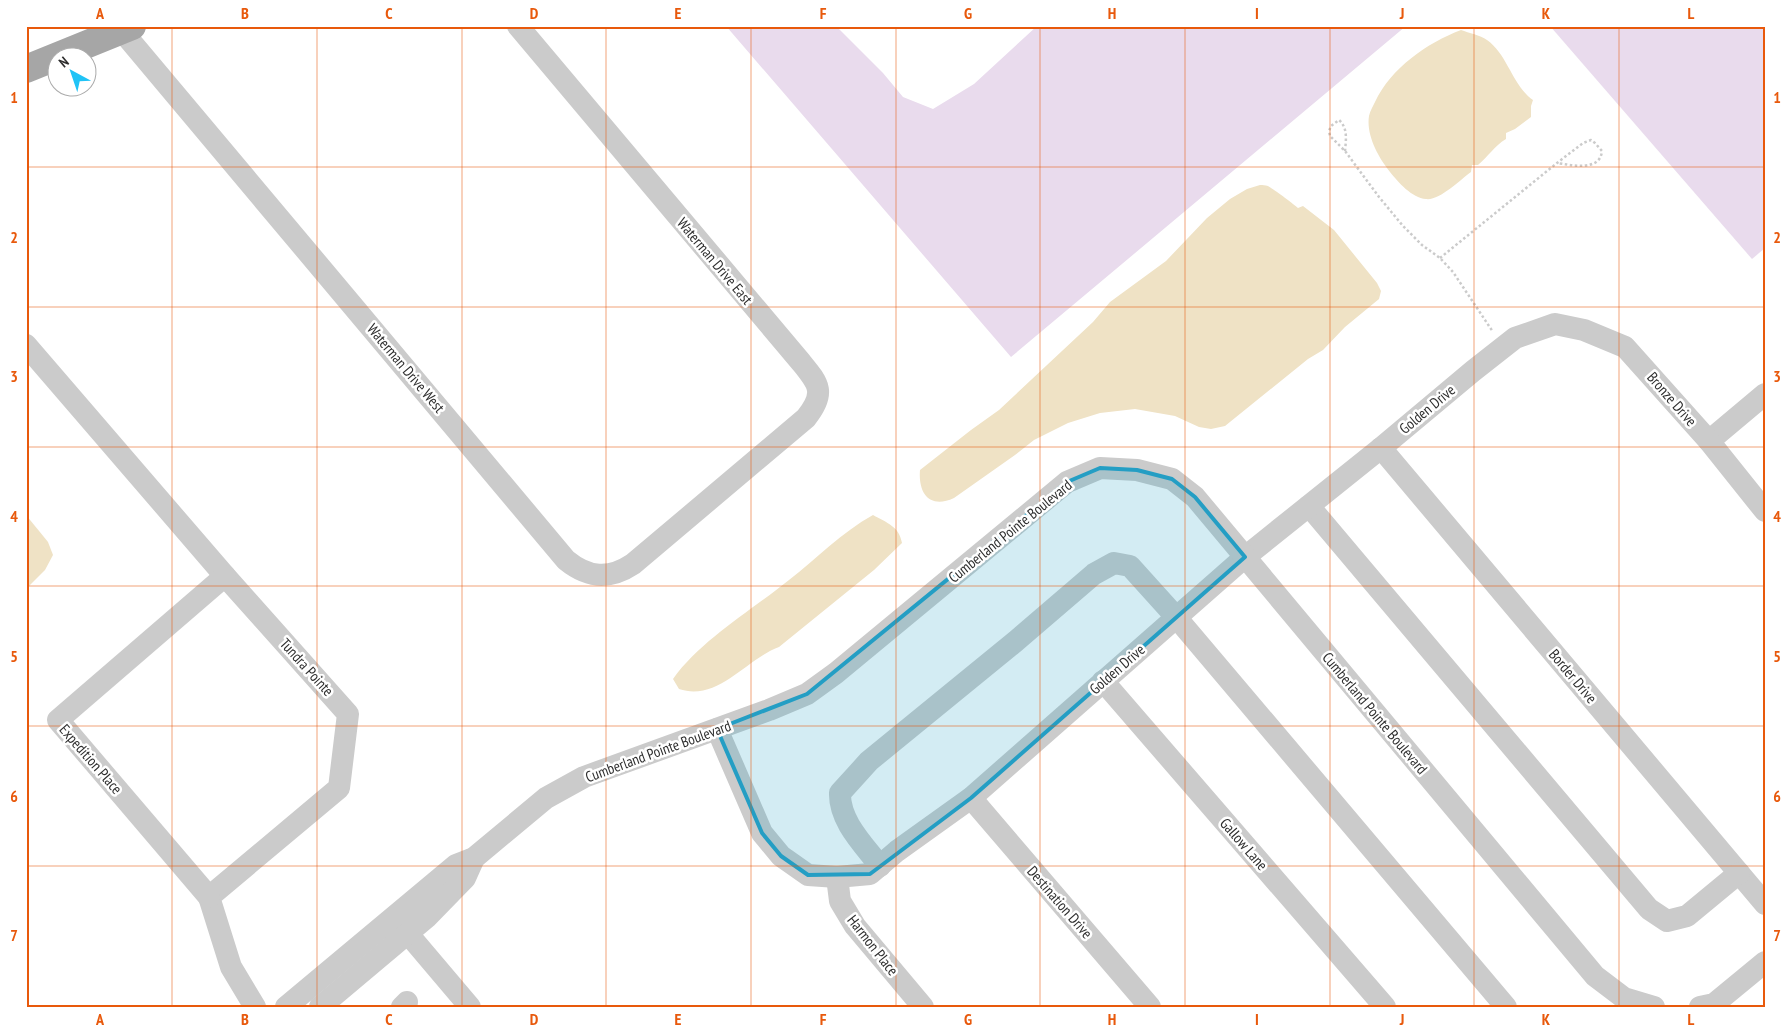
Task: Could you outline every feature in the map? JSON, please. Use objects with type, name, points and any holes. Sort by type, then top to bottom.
[{"type":"main road","points":[[26,69],[127,28]]},
{"type":"street","name":"Waterman Drive East","points":[[518,26],[815,380],[818,390],[817,399],[813,409],[806,418],[722,487]]},
{"type":"street","name":"Waterman Drive West","points":[[127,28],[566,560],[577,569],[600,575],[622,571],[633,564],[722,487]]},
{"type":"street","name":"Golden Drive","points":[[718,728],[762,833],[781,856],[808,875],[837,877],[870,874],[971,798],[1245,557],[1515,338],[1555,324]]},
{"type":"street","name":"Bronze Drive","points":[[1555,324],[1584,330],[1626,346],[1709,441],[1765,511]]},
{"type":"street","name":"Tundra Pointe","points":[[26,345],[225,576],[348,714],[339,788],[209,897]]},
{"type":"street","points":[[1709,441],[1765,394]]},
{"type":"street","name":"Border Drive","points":[[1381,448],[1765,904]]},
{"type":"street","name":"Cumberland Pointe Boulevard","points":[[286,1007],[401,925],[427,917],[465,878],[474,858],[546,798],[584,777],[769,710],[807,694],[836,673],[1068,482],[1100,468],[1137,470],[1172,479],[1196,497],[1594,976],[1624,998],[1654,1007]]},
{"type":"street","points":[[1309,506],[1649,909],[1667,920],[1687,916],[1739,873]]},
{"type":"street","points":[[880,866],[849,825],[840,802],[840,793],[869,761],[1016,641],[1094,574],[1114,563],[1130,566],[1176,617],[1506,1007]]},
{"type":"street","name":"Expedition Place","points":[[209,897],[58,720],[225,576]]},
{"type":"street","name":"Gallow Lane","points":[[1103,681],[1385,1007]]},
{"type":"street","name":"Destination Drive","points":[[971,798],[1150,1007]]},
{"type":"street","name":"Harmon Place","points":[[837,877],[840,901],[855,926],[923,1007]]},
{"type":"street","points":[[209,897],[231,967],[255,1007]]},
{"type":"street","points":[[401,925],[470,1007]]},
{"type":"street","name":"Cumberland Pointe Boulevard","points":[[320,1007],[401,925]]},
{"type":"street","points":[[1700,1007],[1714,1004],[1765,962]]},
{"type":"path","points":[[1346,151],[1345,127],[1339,120],[1331,126],[1330,136],[1346,151],[1379,197],[1403,226],[1422,245],[1440,258],[1461,283],[1503,348]]},
{"type":"path","points":[[1440,258],[1557,163],[1587,141],[1595,142],[1602,151],[1601,157],[1582,166],[1557,163]]},
{"type":"highlighted area","points":[[1100,468],[1137,470],[1172,479],[1195,497],[1245,557],[971,798],[870,874],[808,875],[781,856],[762,833],[717,729],[807,694],[1067,482]]},
{"type":"shaded area","points":[[726,26],[836,26],[883,73],[903,97],[933,109],[974,84],[1037,26],[1406,26],[1011,357]]},
{"type":"shaded area","points":[[1550,26],[1765,26],[1765,248],[1752,259]]},
{"type":"shaded area","points":[[1461,30],[1478,35],[1494,46],[1520,86],[1533,100],[1531,117],[1506,133],[1506,139],[1478,165],[1472,165],[1471,172],[1449,189],[1431,199],[1421,198],[1401,185],[1381,160],[1369,131],[1369,116],[1382,90],[1400,68],[1435,42]]},
{"type":"shaded area","points":[[1260,185],[1270,187],[1298,208],[1303,206],[1334,230],[1377,283],[1381,291],[1379,299],[1345,327],[1323,350],[1308,359],[1225,426],[1211,429],[1199,427],[1175,416],[1135,409],[1100,413],[1068,423],[1034,440],[954,498],[938,502],[927,497],[921,486],[920,470],[999,410],[1093,322],[1110,302],[1166,261],[1207,218],[1230,199],[1247,189]]},
{"type":"shaded area","points":[[26,515],[48,542],[53,555],[45,570],[26,589]]},
{"type":"shaded area","points":[[873,515],[895,529],[902,543],[874,570],[779,647],[755,660],[719,685],[706,690],[679,689],[673,679],[712,638],[789,580],[840,538]]}]
